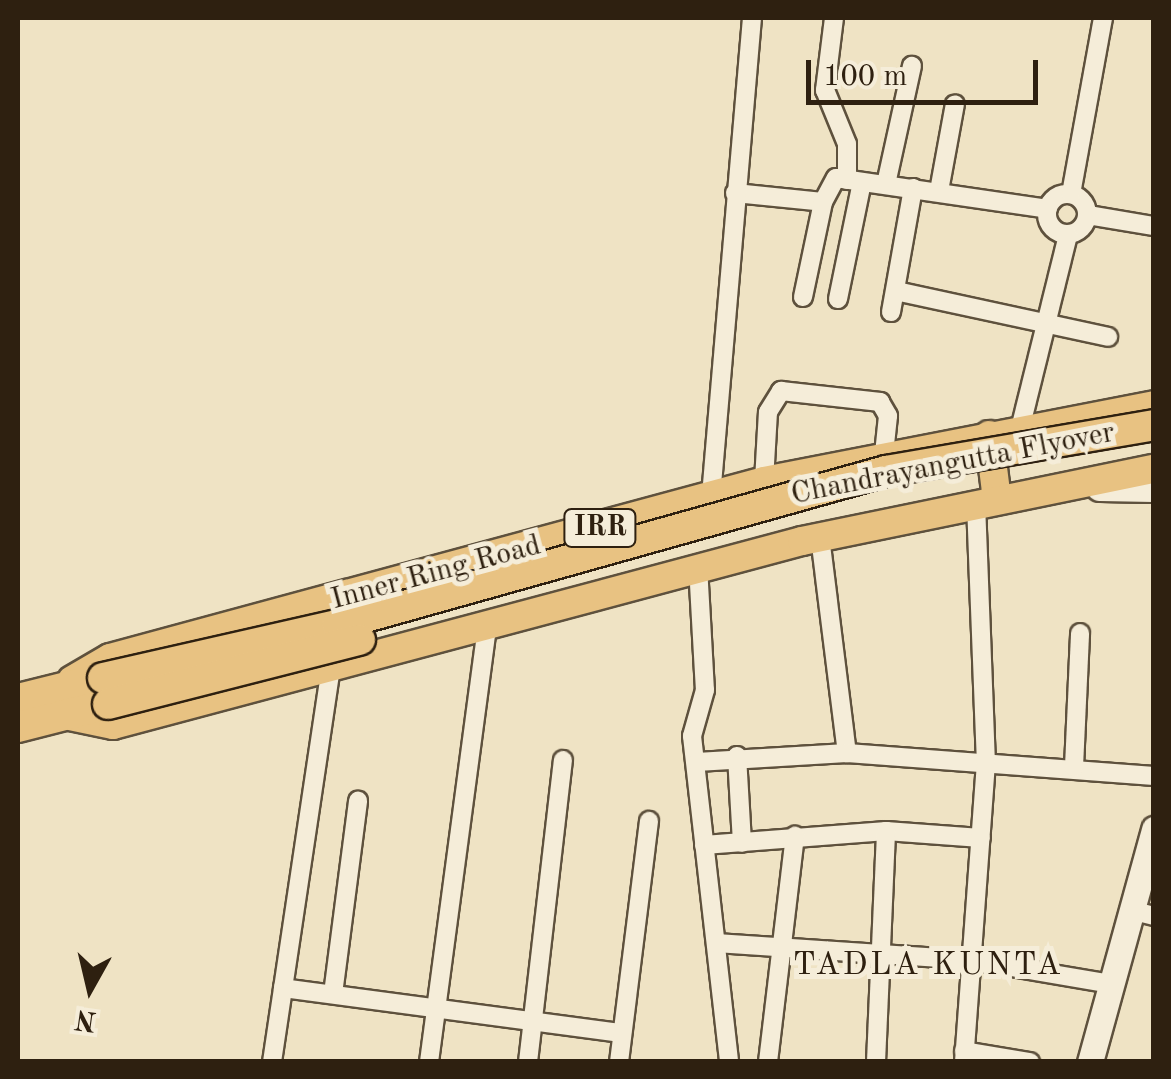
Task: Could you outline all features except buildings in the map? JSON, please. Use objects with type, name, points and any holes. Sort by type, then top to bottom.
[{"type":"highway","name":"Chandrayangutta Flyover","points":[[105,691],[886,471],[1154,425]]},
{"type":"highway","name":"Chandrayangutta Flyover","points":[[61,702],[487,606],[892,490],[1154,446]]},
{"type":"highway","name":"Inner Ring Road","points":[[18,698],[61,702]]},
{"type":"highway","name":"Inner Ring Road","points":[[18,726],[61,702]]},
{"type":"main road","name":"Inner Ring Road","points":[[1154,405],[884,454],[764,481],[110,658],[61,702],[113,725],[698,566],[995,500],[1154,470]]},
{"type":"main road","points":[[989,435],[995,500],[1028,502],[1105,487],[1154,489]]},
{"type":"main road","points":[[1090,1062],[1112,984],[1144,914],[1154,829]]},
{"type":"street","points":[[711,496],[752,18]]},
{"type":"street","points":[[834,18],[825,90],[847,144],[855,181],[838,299]]},
{"type":"street","points":[[1071,194],[1103,18]]},
{"type":"street","points":[[886,184],[912,66]]},
{"type":"street","points":[[939,191],[955,104]]},
{"type":"street","points":[[803,297],[822,202],[832,180],[939,191],[1048,209]]},
{"type":"street","points":[[892,312],[914,188]]},
{"type":"street","points":[[735,193],[822,202]]},
{"type":"street","points":[[1071,194],[1082,199],[1088,215],[1080,230],[1068,234],[1052,227],[1048,209],[1054,198],[1071,194]]},
{"type":"street","points":[[1088,215],[1154,226]]},
{"type":"street","points":[[1020,429],[1068,234]]},
{"type":"street","points":[[896,291],[1108,337]]},
{"type":"street","points":[[764,481],[768,412],[781,391],[880,402],[888,416],[884,454]]},
{"type":"street","points":[[995,500],[986,764],[964,1056],[1030,1062]]},
{"type":"street","points":[[820,537],[847,754]]},
{"type":"street","points":[[698,566],[705,690],[692,728],[729,1062]]},
{"type":"street","points":[[429,1062],[480,628]]},
{"type":"street","points":[[1074,767],[1080,633]]},
{"type":"street","points":[[272,1062],[330,668]]},
{"type":"street","points":[[697,762],[737,756],[847,754],[1074,767],[1154,776]]},
{"type":"street","points":[[737,756],[742,842]]},
{"type":"street","points":[[528,1062],[562,760]]},
{"type":"street","points":[[333,994],[358,802]]},
{"type":"street","points":[[619,1062],[648,822]]},
{"type":"street","points":[[704,845],[886,831],[981,838]]},
{"type":"street","points":[[876,1062],[886,831]]},
{"type":"street","points":[[768,1062],[795,836]]},
{"type":"street","points":[[716,944],[970,960],[1112,984]]},
{"type":"street","points":[[283,988],[622,1033]]},
{"type":"district","name":"TADLA KUNTA","points":[[928,966]]}]
